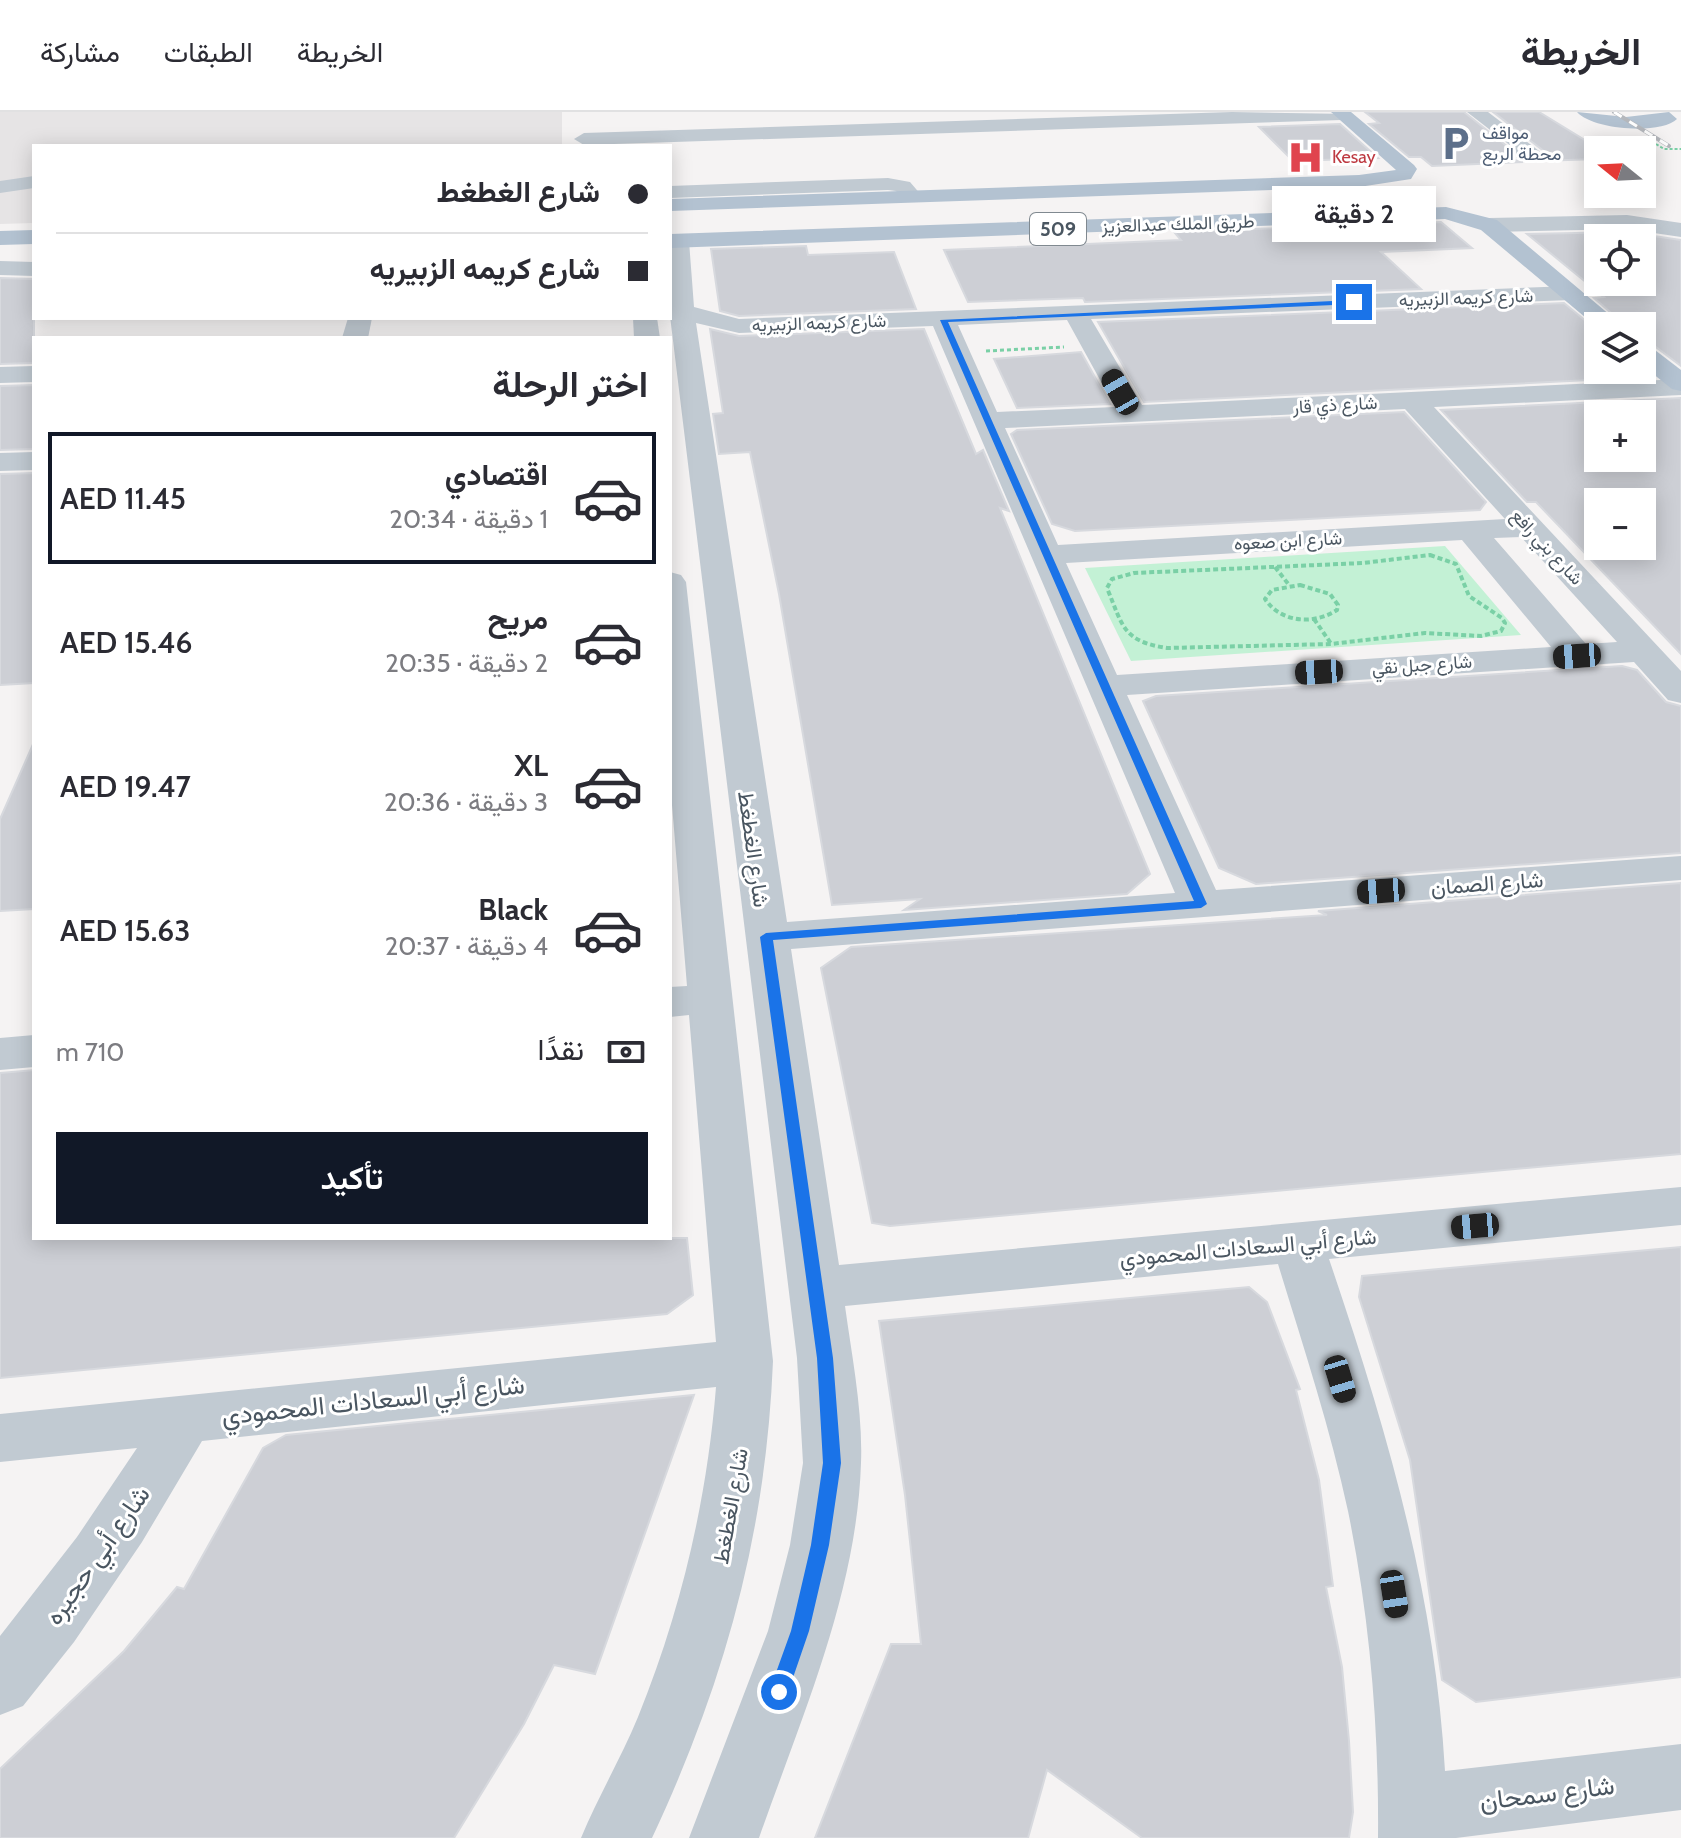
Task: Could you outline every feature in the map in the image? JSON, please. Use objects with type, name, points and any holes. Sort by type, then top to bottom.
[{"type":"main road","points":[[1586,112],[1600,121],[1616,123],[1668,119],[1655,112]]},
{"type":"main road","name":"طريق الملك عبدالعزيز","points":[[672,278],[911,196],[1359,181],[1404,175],[1407,169],[1341,113]]},
{"type":"main road","name":"طريق الملك عبدالعزيز","points":[[672,279],[1446,213],[1489,225]]},
{"type":"main road","points":[[1489,225],[1594,312]]},
{"type":"main road","points":[[0,236],[32,234]]},
{"type":"main road","points":[[0,257],[32,260]]},
{"type":"main road","points":[[0,266],[32,260]]},
{"type":"main road","points":[[1656,364],[1681,385]]},
{"type":"street","points":[[710,112],[715,135]]},
{"type":"street","points":[[1476,112],[1533,154],[1523,154]]},
{"type":"street","points":[[583,137],[715,135],[917,120],[1341,113]]},
{"type":"street","points":[[0,187],[32,182]]},
{"type":"street","points":[[672,192],[893,184],[903,186],[911,196]]},
{"type":"street","points":[[1489,225],[1627,222],[1681,230]]},
{"type":"street","points":[[0,266],[32,269]]},
{"type":"street","name":"شارع كريمه الزبيريه","points":[[672,282],[739,326]]},
{"type":"street","name":"شارع كريمه الزبيريه","points":[[680,360],[700,339],[739,326],[943,320],[1012,336],[1076,314],[1571,293]]},
{"type":"street","name":"شارع الغطغط","points":[[672,306],[825,1358],[832,1463],[820,1545],[800,1631],[724,1838]]},
{"type":"street","points":[[1076,314],[1133,414]]},
{"type":"street","points":[[943,320],[1201,904]]},
{"type":"street","points":[[0,375],[32,374]]},
{"type":"street","name":"شارع ذي قار","points":[[988,421],[1681,385]]},
{"type":"street","name":"شارع بني رافع","points":[[1413,401],[1681,692]]},
{"type":"street","points":[[0,462],[32,461]]},
{"type":"street","name":"شارع ابن صعوه","points":[[1047,555],[1528,527]]},
{"type":"street","points":[[1470,530],[1577,656]]},
{"type":"street","name":"شارع الغطغط","points":[[616,1838],[673,1715],[718,1576],[736,1490],[744,1423],[745,1361],[719,1084],[691,1000],[672,622]]},
{"type":"street","name":"شارع جبل نقي","points":[[1105,686],[1643,651]]},
{"type":"street","name":"شارع الصمان","points":[[766,937],[1681,868]]},
{"type":"street","points":[[0,1054],[32,1051]]},
{"type":"street","points":[[719,1084],[786,1077]]},
{"type":"street","name":"شارع أبي السعادات المحمودي","points":[[815,1288],[1681,1206]]},
{"type":"street","points":[[1298,1243],[1366,1461],[1389,1565],[1407,1697],[1413,1823]]},
{"type":"street","name":"شارع أبي السعادات المحمودي","points":[[0,1438],[745,1361]]},
{"type":"street","name":"شارع أبي حجيره","points":[[0,1684],[93,1566],[143,1491],[184,1420]]},
{"type":"street","name":"شارع سمحان","points":[[1413,1823],[1681,1777]]},
{"type":"path","points":[[958,352],[1012,336],[1094,346]]},
{"type":"path","points":[[1413,557],[1440,557],[1456,564],[1463,589],[1478,604],[1502,618],[1504,627],[1481,636],[1440,632],[1331,644],[1158,648],[1127,635],[1107,588],[1112,579],[1134,573],[1354,563],[1413,557]]},
{"type":"path","points":[[1300,585],[1322,590],[1335,599],[1337,610],[1314,619],[1281,614],[1265,599],[1279,587],[1300,585]]},
{"type":"shaded area","points":[[0,112],[562,112],[562,144],[32,144],[32,223],[0,224]]},
{"type":"green space","points":[[1445,546],[1521,635],[1131,661],[1085,568]]},
{"type":"building","name":"مواقف محطة الربع","points":[[1365,112],[1464,112],[1513,151],[1514,160],[1523,162],[1432,166],[1421,157],[1409,157],[1369,124],[1379,123]]},
{"type":"building","points":[[1493,112],[1539,112],[1584,140],[1584,159],[1537,161],[1545,157],[1545,152]]},
{"type":"building","points":[[1340,124],[1378,158],[1293,161],[1259,127]]},
{"type":"building","points":[[1441,222],[1472,248],[1381,252],[1421,289],[1085,302],[1083,298],[968,302],[944,250],[1181,240],[1174,232]]},
{"type":"building","points":[[1584,233],[1584,281],[1527,234]]},
{"type":"building","points":[[1656,236],[1681,240],[1681,366],[1656,347],[1656,312],[1610,312],[1594,298],[1656,296]]},
{"type":"building","points":[[806,246],[808,255],[894,252],[916,309],[739,316],[720,311],[711,249]]},
{"type":"building","points":[[0,278],[32,279],[32,363],[0,364]]},
{"type":"building","points":[[1564,303],[1584,319],[1584,380],[1144,402],[1098,322]]},
{"type":"building","points":[[710,329],[739,336],[924,329],[976,454],[983,450],[1009,511],[1000,508],[1150,874],[1127,894],[904,910],[920,899],[832,905],[779,594],[750,452],[719,454],[713,414],[723,413]]},
{"type":"building","points":[[1081,352],[1110,404],[1017,408],[994,359]]},
{"type":"building","points":[[32,385],[32,449],[0,450],[0,386]]},
{"type":"building","points":[[1681,398],[1681,654],[1591,560],[1656,560],[1656,488],[1584,488],[1584,552],[1536,502],[1527,502],[1441,410],[1584,403],[1584,472],[1656,472],[1656,400],[1641,400]]},
{"type":"building","points":[[1404,412],[1486,502],[1480,510],[1075,531],[1052,524],[1011,434],[1017,430]]},
{"type":"building","points":[[32,473],[32,683],[0,685],[0,474]]},
{"type":"building","points":[[1622,666],[1637,670],[1666,702],[1681,706],[1681,853],[1256,884],[1219,868],[1143,701],[1156,696]]},
{"type":"building","points":[[32,747],[32,909],[0,911],[0,819]]},
{"type":"building","points":[[1681,883],[1681,1154],[890,1226],[872,1223],[821,968],[851,947],[1327,915],[1318,911]]},
{"type":"building","points":[[32,1070],[32,1240],[687,1238],[693,1295],[667,1314],[0,1378],[0,1073]]},
{"type":"building","points":[[1681,1247],[1681,1677],[1476,1702],[1442,1680],[1410,1460],[1359,1297],[1362,1276]]},
{"type":"building","points":[[1249,1287],[1267,1302],[1300,1389],[1296,1390],[1319,1480],[1333,1586],[1326,1587],[1342,1667],[1349,1741],[1353,1812],[1349,1838],[1142,1838],[1047,1770],[1028,1838],[815,1838],[891,1644],[921,1644],[905,1495],[879,1321]]},
{"type":"building","points":[[694,1395],[595,1674],[554,1665],[524,1724],[454,1838],[0,1838],[0,1769],[124,1651],[177,1587],[184,1589],[263,1448],[286,1435]]},
{"type":"railway","points":[[1614,112],[1669,146]]},
{"type":"place","name":"مواقف محطة الربع","points":[[1456,143]]},
{"type":"place","name":"Kesay","points":[[1306,157]]},
{"type":"route","points":[[779,1692],[800,1631],[820,1545],[832,1463],[825,1358],[766,937],[1201,904],[943,320],[1354,302]]}]
